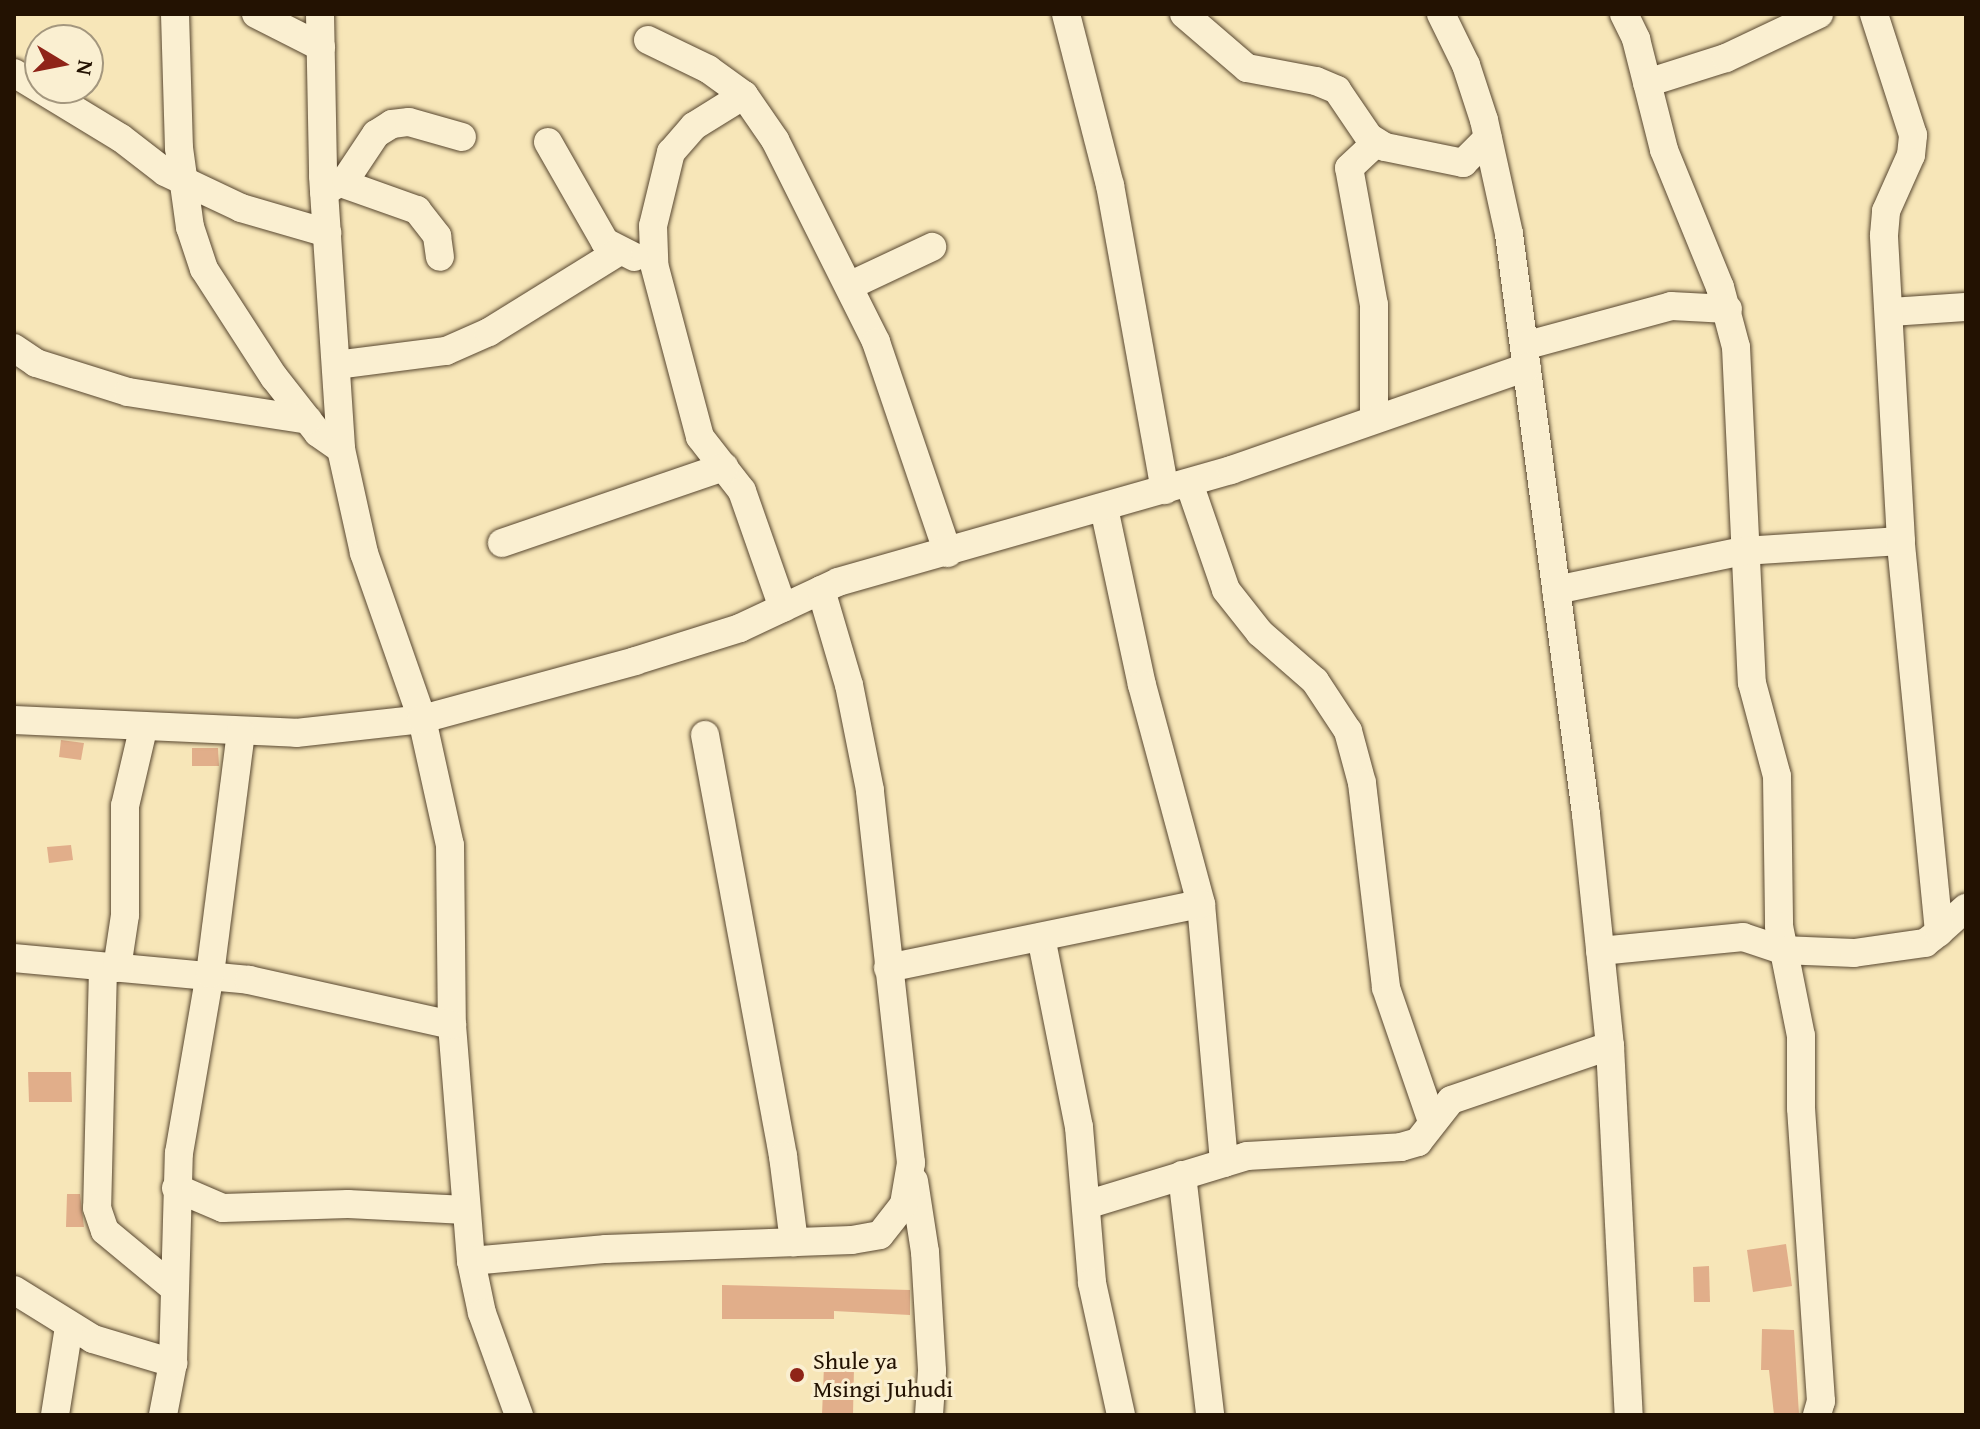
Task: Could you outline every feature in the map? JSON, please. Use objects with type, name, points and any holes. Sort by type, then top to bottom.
[{"type":"street","points":[[175,14],[184,181],[190,227],[204,269],[227,311],[308,420],[341,449]]},
{"type":"street","points":[[256,14],[321,47]]},
{"type":"street","points":[[320,14],[332,188],[327,233],[341,449],[364,553],[422,719],[450,845],[452,1025],[471,1261],[482,1313],[519,1415]]},
{"type":"street","points":[[1066,14],[1110,185],[1177,486],[1226,590],[1260,633],[1315,681],[1348,731],[1362,783],[1386,988],[1431,1119]]},
{"type":"street","points":[[1184,14],[1247,68],[1316,81],[1337,90],[1376,143],[1463,163],[1488,138]]},
{"type":"street","points":[[1441,14],[1466,65],[1488,138],[1509,234],[1556,590],[1610,1046],[1629,1415]]},
{"type":"street","points":[[1624,14],[1647,83],[1664,150],[1728,309],[1736,347],[1743,551],[1752,683],[1779,791],[1782,950],[1801,1036],[1802,1124],[1821,1401],[1817,1415]]},
{"type":"street","points":[[1647,83],[1726,58],[1819,14]]},
{"type":"street","points":[[1874,14],[1913,135],[1911,155],[1883,221],[1901,541],[1939,932]]},
{"type":"street","points":[[648,40],[708,69],[744,95],[775,140],[876,342],[948,553]]},
{"type":"street","points":[[14,73],[184,181],[241,208],[327,233]]},
{"type":"street","points":[[744,95],[694,126],[671,152],[653,226],[654,264],[690,412],[700,437],[724,467],[755,518],[783,608]]},
{"type":"street","points":[[332,188],[376,134],[392,124],[409,122],[462,137]]},
{"type":"street","points":[[548,142],[590,218],[618,252],[654,264]]},
{"type":"street","points":[[1374,419],[1374,305],[1349,168],[1376,143]]},
{"type":"street","points":[[332,188],[417,210],[437,236],[440,257]]},
{"type":"street","points":[[849,286],[932,247]]},
{"type":"street","points":[[336,365],[446,351],[489,332],[618,252]]},
{"type":"street","points":[[14,720],[143,729],[296,733],[422,719],[635,661],[740,628],[821,590],[1177,486],[1374,419],[1525,357],[1671,306],[1728,309]]},
{"type":"street","points":[[1890,312],[1966,307]]},
{"type":"street","points":[[14,348],[36,363],[128,392],[308,420]]},
{"type":"street","points":[[502,543],[724,467]]},
{"type":"street","points":[[1104,508],[1142,685],[1201,904],[1224,1163]]},
{"type":"street","points":[[1556,590],[1743,551],[1901,541]]},
{"type":"street","points":[[821,590],[849,685],[870,790],[911,1163],[925,1252],[932,1371],[929,1415]]},
{"type":"street","points":[[143,729],[125,806],[125,915],[110,968],[97,1208],[105,1231],[174,1288]]},
{"type":"street","points":[[163,1415],[173,1363],[176,1188],[210,974],[241,733]]},
{"type":"street","points":[[705,735],[783,1156],[794,1242]]},
{"type":"street","points":[[888,968],[1201,904]]},
{"type":"street","points":[[1600,951],[1728,937],[1782,950],[1854,953],[1931,942],[1966,908]]},
{"type":"street","points":[[1041,937],[1079,1127],[1092,1283],[1121,1415]]},
{"type":"street","points":[[14,958],[210,974],[452,1025]]},
{"type":"street","points":[[1086,1205],[1247,1156],[1401,1147],[1418,1142],[1431,1119],[1451,1100],[1481,1086],[1610,1046]]},
{"type":"street","points":[[471,1261],[606,1249],[794,1242],[880,1235],[904,1204],[911,1163]]},
{"type":"street","points":[[1182,1175],[1210,1415]]},
{"type":"street","points":[[176,1188],[223,1208],[348,1204],[466,1210]]},
{"type":"street","points":[[14,1290],[69,1327],[115,1349],[173,1363]]},
{"type":"street","points":[[55,1415],[69,1327]]},
{"type":"building","points":[[61,740],[84,743],[81,760],[59,757]]},
{"type":"building","points":[[192,748],[218,748],[219,766],[192,766]]},
{"type":"building","points":[[71,845],[73,860],[49,863],[47,847]]},
{"type":"building","points":[[28,1072],[71,1072],[72,1102],[29,1102]]},
{"type":"building","points":[[67,1194],[80,1194],[84,1227],[66,1227]]},
{"type":"building","points":[[1786,1244],[1792,1286],[1753,1292],[1747,1250]]},
{"type":"building","points":[[1709,1266],[1710,1302],[1694,1302],[1693,1267]]},
{"type":"building","points":[[722,1285],[910,1290],[910,1315],[834,1311],[834,1319],[722,1319]]},
{"type":"building","points":[[1762,1329],[1794,1330],[1799,1415],[1774,1415],[1769,1370],[1761,1370]]},
{"type":"building","points":[[824,1366],[854,1367],[853,1415],[822,1415]]},
{"type":"place","name":"Shule ya Msingi Juhudi","points":[[797,1375]]}]
